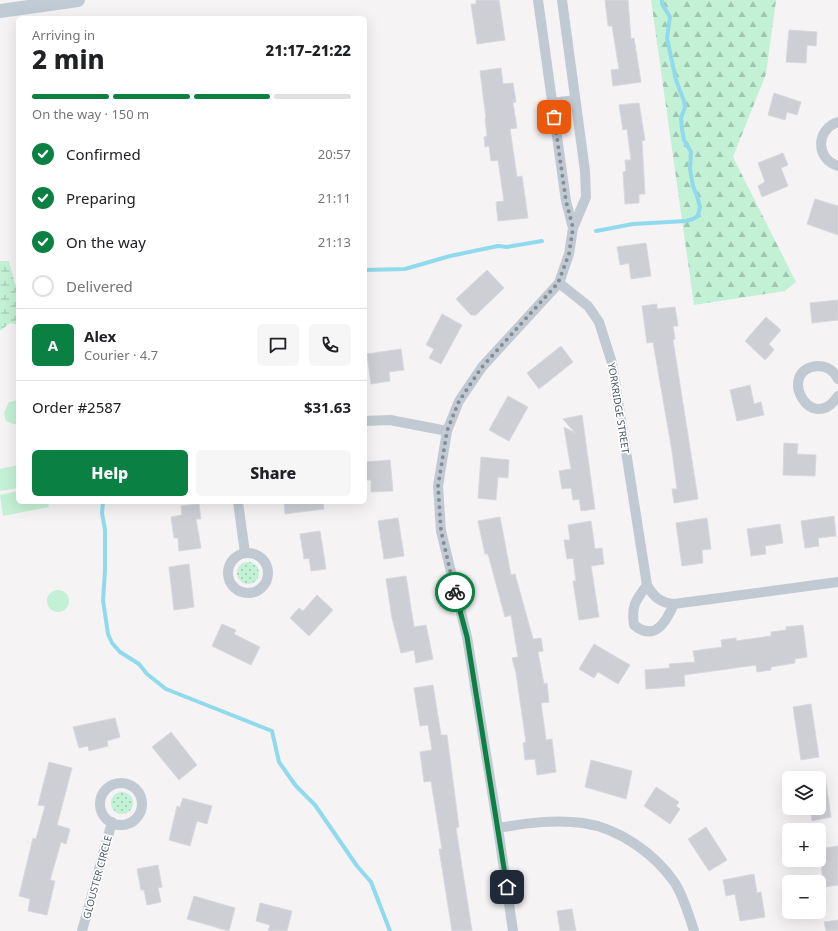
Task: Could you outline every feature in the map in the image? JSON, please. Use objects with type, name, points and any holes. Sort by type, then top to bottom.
[{"type":"street","points":[[0,11],[78,0]]},
{"type":"street","points":[[538,0],[566,201],[573,228]]},
{"type":"street","points":[[513,931],[467,637],[441,531],[438,486],[447,431],[459,401],[482,367],[558,283],[569,254],[573,228],[586,197],[585,171],[562,0]]},
{"type":"street","points":[[552,103],[575,100]]},
{"type":"street","points":[[838,122],[829,126],[823,133],[821,142],[822,150],[826,158],[832,164],[838,166]]},
{"type":"street","name":"YORKRIDGE STREET","points":[[558,283],[588,306],[599,322],[609,350],[614,367],[647,585]]},
{"type":"street","points":[[837,375],[828,368],[820,366],[808,369],[800,378],[798,386],[799,394],[809,407],[818,409],[829,406],[838,396]]},
{"type":"street","points":[[367,422],[390,420],[447,431]]},
{"type":"street","points":[[238,504],[245,553]]},
{"type":"street","points":[[674,604],[668,618],[659,628],[652,631],[641,630],[634,625],[632,612],[635,601],[647,585],[652,594],[658,599],[665,603],[674,604],[838,582]]},
{"type":"street","name":"GLOUSTER CIRCLE","points":[[119,783],[132,786],[137,790],[142,802],[139,815],[127,824],[120,825],[112,822],[103,814],[101,807],[103,794],[107,788],[119,783]]},
{"type":"street","name":"GLOUSTER CIRCLE","points":[[82,931],[112,822]]},
{"type":"street","points":[[498,828],[544,822],[577,822],[595,826],[623,837],[640,848],[667,873],[683,899],[694,931]]},
{"type":"green space","points":[[651,0],[776,0],[766,74],[733,157],[796,282],[785,291],[694,305]]},
{"type":"green space","points":[[0,261],[9,261],[16,285],[16,324],[10,323],[0,331]]},
{"type":"green space","points":[[16,400],[16,424],[6,421],[4,413],[9,402]]},
{"type":"green space","points":[[16,465],[16,488],[0,491],[0,469]]},
{"type":"green space","points":[[16,491],[16,504],[48,504],[49,507],[3,516],[0,495]]},
{"type":"green space","points":[[248,562],[256,565],[259,573],[256,581],[248,584],[240,581],[237,573],[240,565]]},
{"type":"green space","points":[[58,590],[66,593],[69,601],[66,609],[58,612],[50,609],[47,601],[50,593]]},
{"type":"green space","points":[[122,792],[130,795],[133,803],[130,811],[122,814],[114,811],[111,803],[114,795]]},
{"type":"building","points":[[476,0],[499,0],[505,40],[477,44],[471,4],[476,4]]},
{"type":"building","points":[[605,0],[628,0],[631,39],[634,38],[641,82],[613,86],[611,70],[619,69],[612,26],[608,26]]},
{"type":"building","points":[[789,30],[817,32],[816,46],[807,45],[806,63],[786,62]]},
{"type":"building","points":[[501,68],[503,84],[513,83],[516,102],[513,103],[517,128],[510,129],[517,177],[522,176],[528,218],[498,221],[496,202],[504,201],[498,160],[491,161],[489,146],[485,147],[484,137],[487,136],[486,118],[480,71]]},
{"type":"building","points":[[774,93],[801,102],[797,115],[787,112],[785,120],[768,115]]},
{"type":"building","points":[[639,103],[645,140],[642,141],[645,194],[639,194],[639,203],[625,204],[623,172],[626,171],[625,160],[631,160],[627,129],[623,130],[619,105]]},
{"type":"building","points":[[783,153],[788,165],[781,168],[788,186],[762,197],[758,186],[765,182],[758,163]]},
{"type":"building","points":[[815,199],[838,206],[838,235],[807,224]]},
{"type":"building","points":[[646,243],[651,276],[631,279],[629,263],[620,265],[617,247]]},
{"type":"building","points":[[487,270],[504,288],[476,315],[471,315],[456,299]]},
{"type":"building","points":[[838,300],[838,320],[812,323],[810,303]]},
{"type":"building","points":[[657,304],[657,309],[675,307],[678,326],[673,326],[675,339],[673,340],[698,499],[674,503],[672,489],[677,489],[672,451],[653,342],[647,343],[642,306]]},
{"type":"building","points":[[442,314],[462,325],[441,364],[429,358],[434,349],[426,345]]},
{"type":"building","points":[[766,317],[781,330],[769,344],[774,350],[765,360],[745,341]]},
{"type":"building","points":[[561,346],[573,362],[539,389],[527,373]]},
{"type":"building","points":[[401,349],[404,370],[389,372],[390,381],[371,384],[367,354]]},
{"type":"building","points":[[750,385],[754,404],[761,402],[764,415],[737,421],[730,390]]},
{"type":"building","points":[[508,396],[528,407],[509,441],[489,430]]},
{"type":"building","points":[[582,415],[595,509],[581,511],[579,499],[573,500],[571,488],[562,489],[559,471],[571,469],[564,427],[575,433],[563,419]]},
{"type":"building","points":[[784,443],[798,444],[797,454],[816,455],[815,476],[783,475]]},
{"type":"building","points":[[481,457],[509,460],[508,478],[498,477],[496,500],[478,498]]},
{"type":"building","points":[[390,460],[393,491],[371,492],[371,480],[367,480],[367,462]]},
{"type":"building","points":[[199,504],[201,519],[196,519],[201,548],[179,551],[178,538],[174,538],[171,517],[182,515],[181,506]]},
{"type":"building","points":[[284,504],[323,504],[324,509],[285,514]]},
{"type":"building","points":[[834,516],[836,536],[818,538],[819,546],[805,548],[801,521]]},
{"type":"building","points":[[500,517],[511,575],[515,574],[533,639],[541,638],[543,651],[538,652],[544,684],[547,683],[549,702],[541,703],[546,740],[552,739],[556,772],[537,775],[535,759],[525,760],[523,743],[526,742],[516,673],[512,658],[518,657],[511,615],[505,617],[488,554],[485,554],[478,521]]},
{"type":"building","points":[[398,518],[404,556],[384,559],[378,521]]},
{"type":"building","points":[[707,518],[711,549],[702,550],[703,563],[682,566],[676,523]]},
{"type":"building","points":[[591,521],[595,549],[602,548],[604,564],[591,566],[599,617],[579,620],[573,581],[576,581],[573,558],[567,559],[564,540],[570,540],[568,525]]},
{"type":"building","points":[[780,524],[783,543],[765,546],[766,554],[751,556],[747,529]]},
{"type":"building","points":[[320,531],[326,569],[311,571],[309,558],[304,559],[300,534]]},
{"type":"building","points":[[189,564],[194,607],[174,610],[169,567]]},
{"type":"building","points":[[406,576],[414,627],[426,625],[433,659],[416,663],[414,650],[401,653],[392,618],[386,579]]},
{"type":"building","points":[[317,595],[333,610],[309,636],[290,618],[299,608],[303,611]]},
{"type":"building","points":[[222,624],[236,630],[234,634],[260,647],[251,665],[212,646]]},
{"type":"building","points":[[803,625],[807,657],[795,659],[795,663],[771,667],[771,670],[757,672],[756,665],[684,675],[685,686],[646,689],[645,670],[670,668],[669,664],[695,662],[693,651],[722,647],[721,640],[736,638],[736,641],[771,636],[771,632],[786,630],[786,627]]},
{"type":"building","points":[[594,644],[630,665],[618,684],[598,672],[594,678],[579,669]]},
{"type":"building","points":[[433,685],[441,735],[447,735],[459,827],[456,828],[472,931],[452,931],[439,849],[442,849],[431,781],[424,782],[420,752],[432,750],[428,725],[420,726],[414,688]]},
{"type":"building","points":[[811,704],[819,757],[801,760],[793,707]]},
{"type":"building","points":[[115,718],[120,737],[107,741],[108,746],[89,751],[88,746],[79,748],[73,727]]},
{"type":"building","points":[[171,732],[197,765],[179,780],[152,747]]},
{"type":"building","points":[[591,760],[632,771],[626,799],[585,787]]},
{"type":"building","points":[[49,762],[72,768],[57,825],[70,829],[66,844],[61,842],[50,880],[55,881],[47,915],[28,911],[30,899],[19,896],[33,838],[36,839],[45,806],[38,805]]},
{"type":"building","points":[[826,783],[831,817],[812,821],[811,815],[826,815]]},
{"type":"building","points":[[656,787],[679,802],[676,806],[680,809],[670,824],[644,806]]},
{"type":"building","points":[[183,798],[212,806],[207,824],[197,821],[190,846],[169,840],[177,806],[180,807]]},
{"type":"building","points":[[706,827],[727,860],[709,871],[688,839]]},
{"type":"building","points":[[838,846],[838,885],[826,887],[826,875],[822,875],[821,867],[826,867],[826,848]]},
{"type":"building","points":[[158,865],[162,887],[158,888],[161,902],[147,905],[144,890],[141,890],[137,869]]},
{"type":"building","points":[[754,874],[757,893],[761,892],[765,917],[740,921],[735,894],[726,896],[723,880]]},
{"type":"building","points":[[194,896],[235,908],[229,931],[187,919]]},
{"type":"building","points":[[260,903],[292,911],[287,931],[268,931],[270,925],[256,921]]},
{"type":"building","points":[[572,909],[576,931],[560,931],[557,911]]},
{"type":"building","points":[[838,920],[838,931],[826,931],[824,922]]},
{"type":"waterway","points":[[596,231],[633,224],[686,221],[698,216],[700,207],[693,186],[690,169],[691,152],[684,140],[682,129],[681,118],[685,107],[676,80],[667,38],[670,17],[662,4],[662,0]]},
{"type":"waterway","points":[[367,270],[405,269],[450,256],[498,246],[507,247],[542,241]]},
{"type":"waterway","points":[[103,504],[102,513],[105,530],[103,600],[108,634],[112,643],[120,652],[139,664],[147,674],[166,689],[272,731],[279,762],[296,786],[315,805],[357,866],[371,882],[390,931]]},
{"type":"way so far","points":[[455,592],[441,531],[438,486],[447,431],[459,401],[482,367],[521,326],[558,283],[569,254],[573,228],[566,201],[554,117]]},
{"type":"route","points":[[455,592],[467,637],[507,887]]}]
